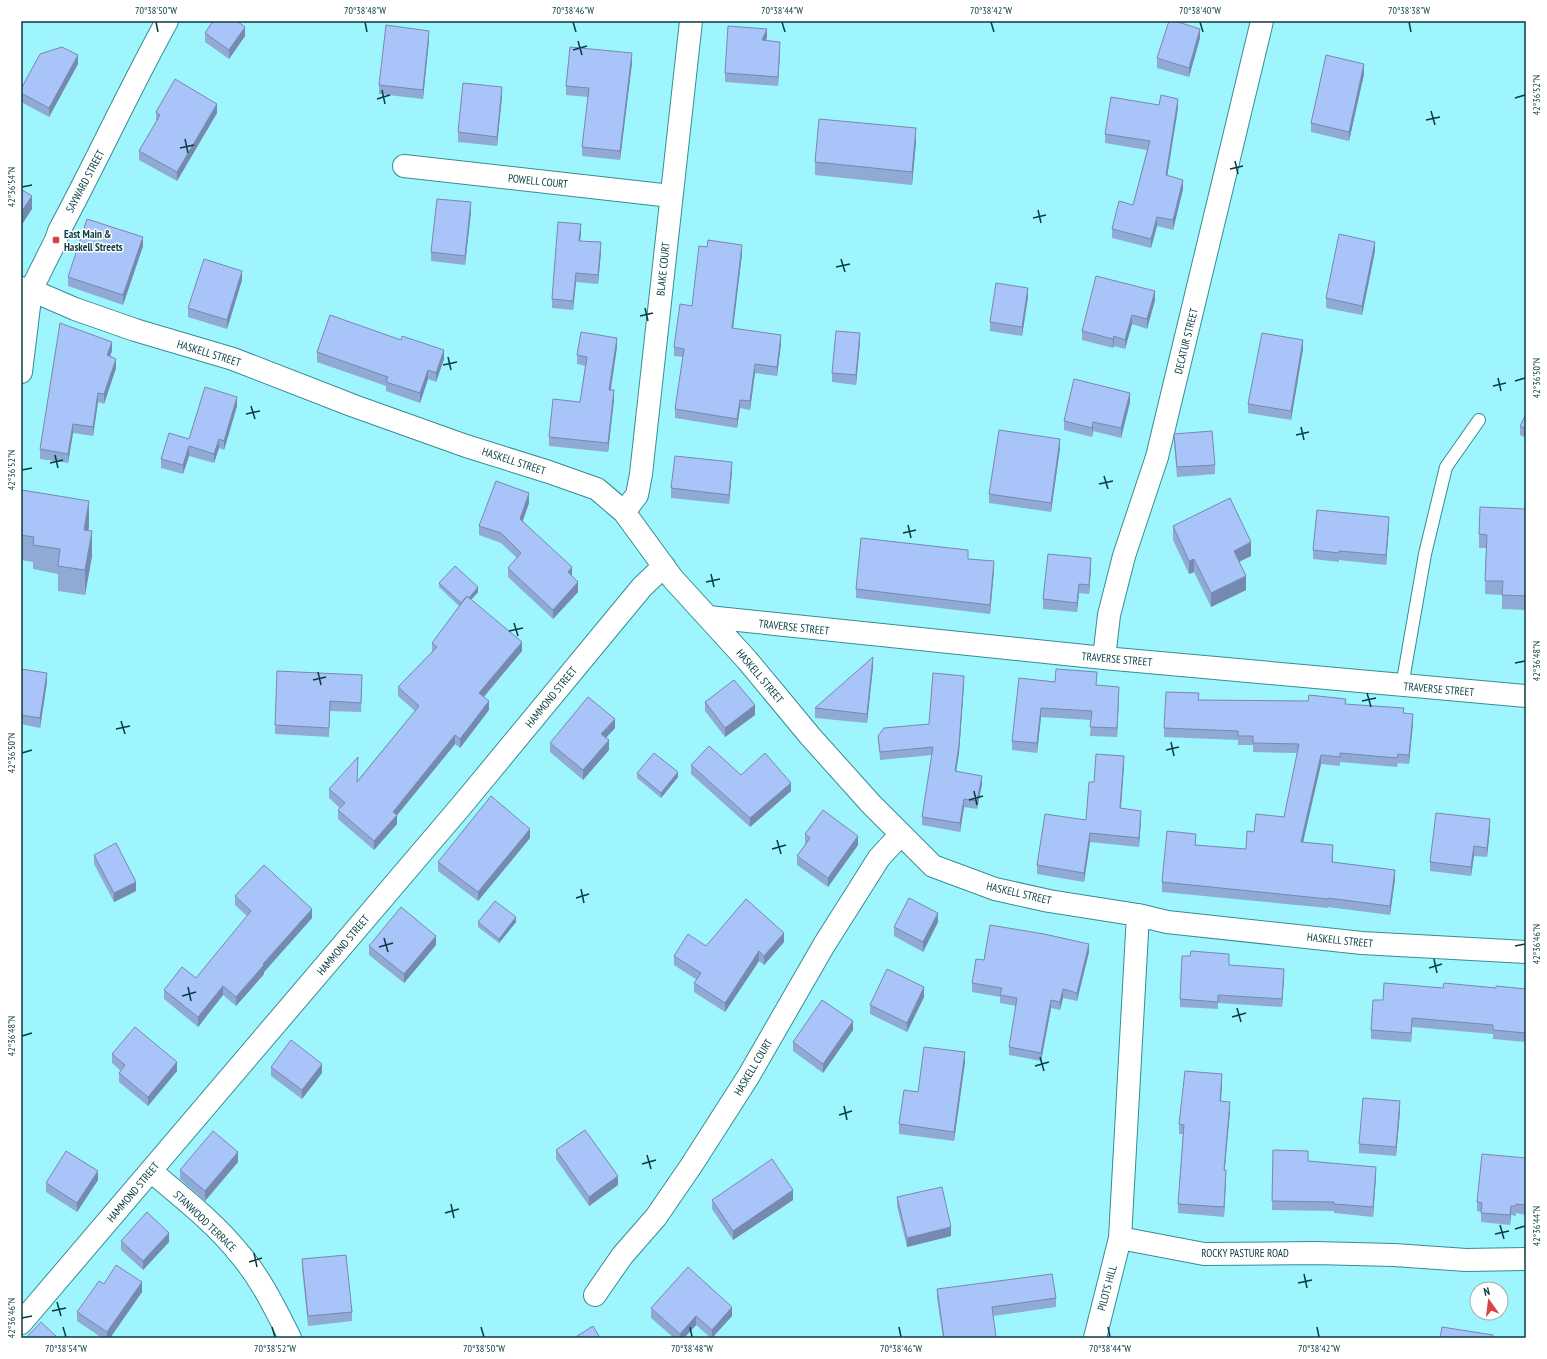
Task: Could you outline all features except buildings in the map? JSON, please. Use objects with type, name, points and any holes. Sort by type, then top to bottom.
[{"type":"street","name":"SAYWARD STREET","points":[[21,372],[26,289],[56,240],[59,231],[97,159],[137,76],[167,21]]},
{"type":"street","name":"BLAKE COURT","points":[[624,512],[637,494],[641,474],[691,21]]},
{"type":"street","name":"DECATUR STREET","points":[[1104,658],[1109,615],[1124,556],[1157,457],[1262,21]]},
{"type":"street","name":"POWELL COURT","points":[[404,166],[671,196]]},
{"type":"street","name":"HASKELL STREET","points":[[26,289],[75,309],[135,330],[233,359],[354,406],[466,446],[597,489],[624,512],[673,579],[747,660],[810,736],[871,804],[933,866],[995,889],[1049,901],[1138,915],[1167,922],[1362,943],[1526,952]]},
{"type":"street","name":"HAMMOND STREET","points":[[21,1323],[462,805],[642,587],[664,566]]},
{"type":"street","name":"TRAVERSE STREET","points":[[708,617],[1104,658],[1526,696]]},
{"type":"street","name":"HASKELL COURT","points":[[595,1295],[622,1256],[656,1217],[691,1166],[748,1077],[824,945],[879,858],[901,834]]},
{"type":"street","points":[[1120,1238],[1138,915]]},
{"type":"street","name":"STANWOOD TERRACE","points":[[151,1171],[210,1222],[238,1252],[256,1275],[267,1293],[290,1338]]},
{"type":"street","name":"ROCKY PASTURE ROAD","points":[[1120,1238],[1204,1254],[1314,1253],[1394,1255],[1466,1260],[1526,1259]]},
{"type":"street","name":"PILOTS HILL","points":[[1094,1338],[1120,1238]]},
{"type":"lane","points":[[1402,686],[1425,554],[1446,467],[1479,420]]},
{"type":"place","name":"East Main & Haskell Streets","points":[[56,240]]}]
